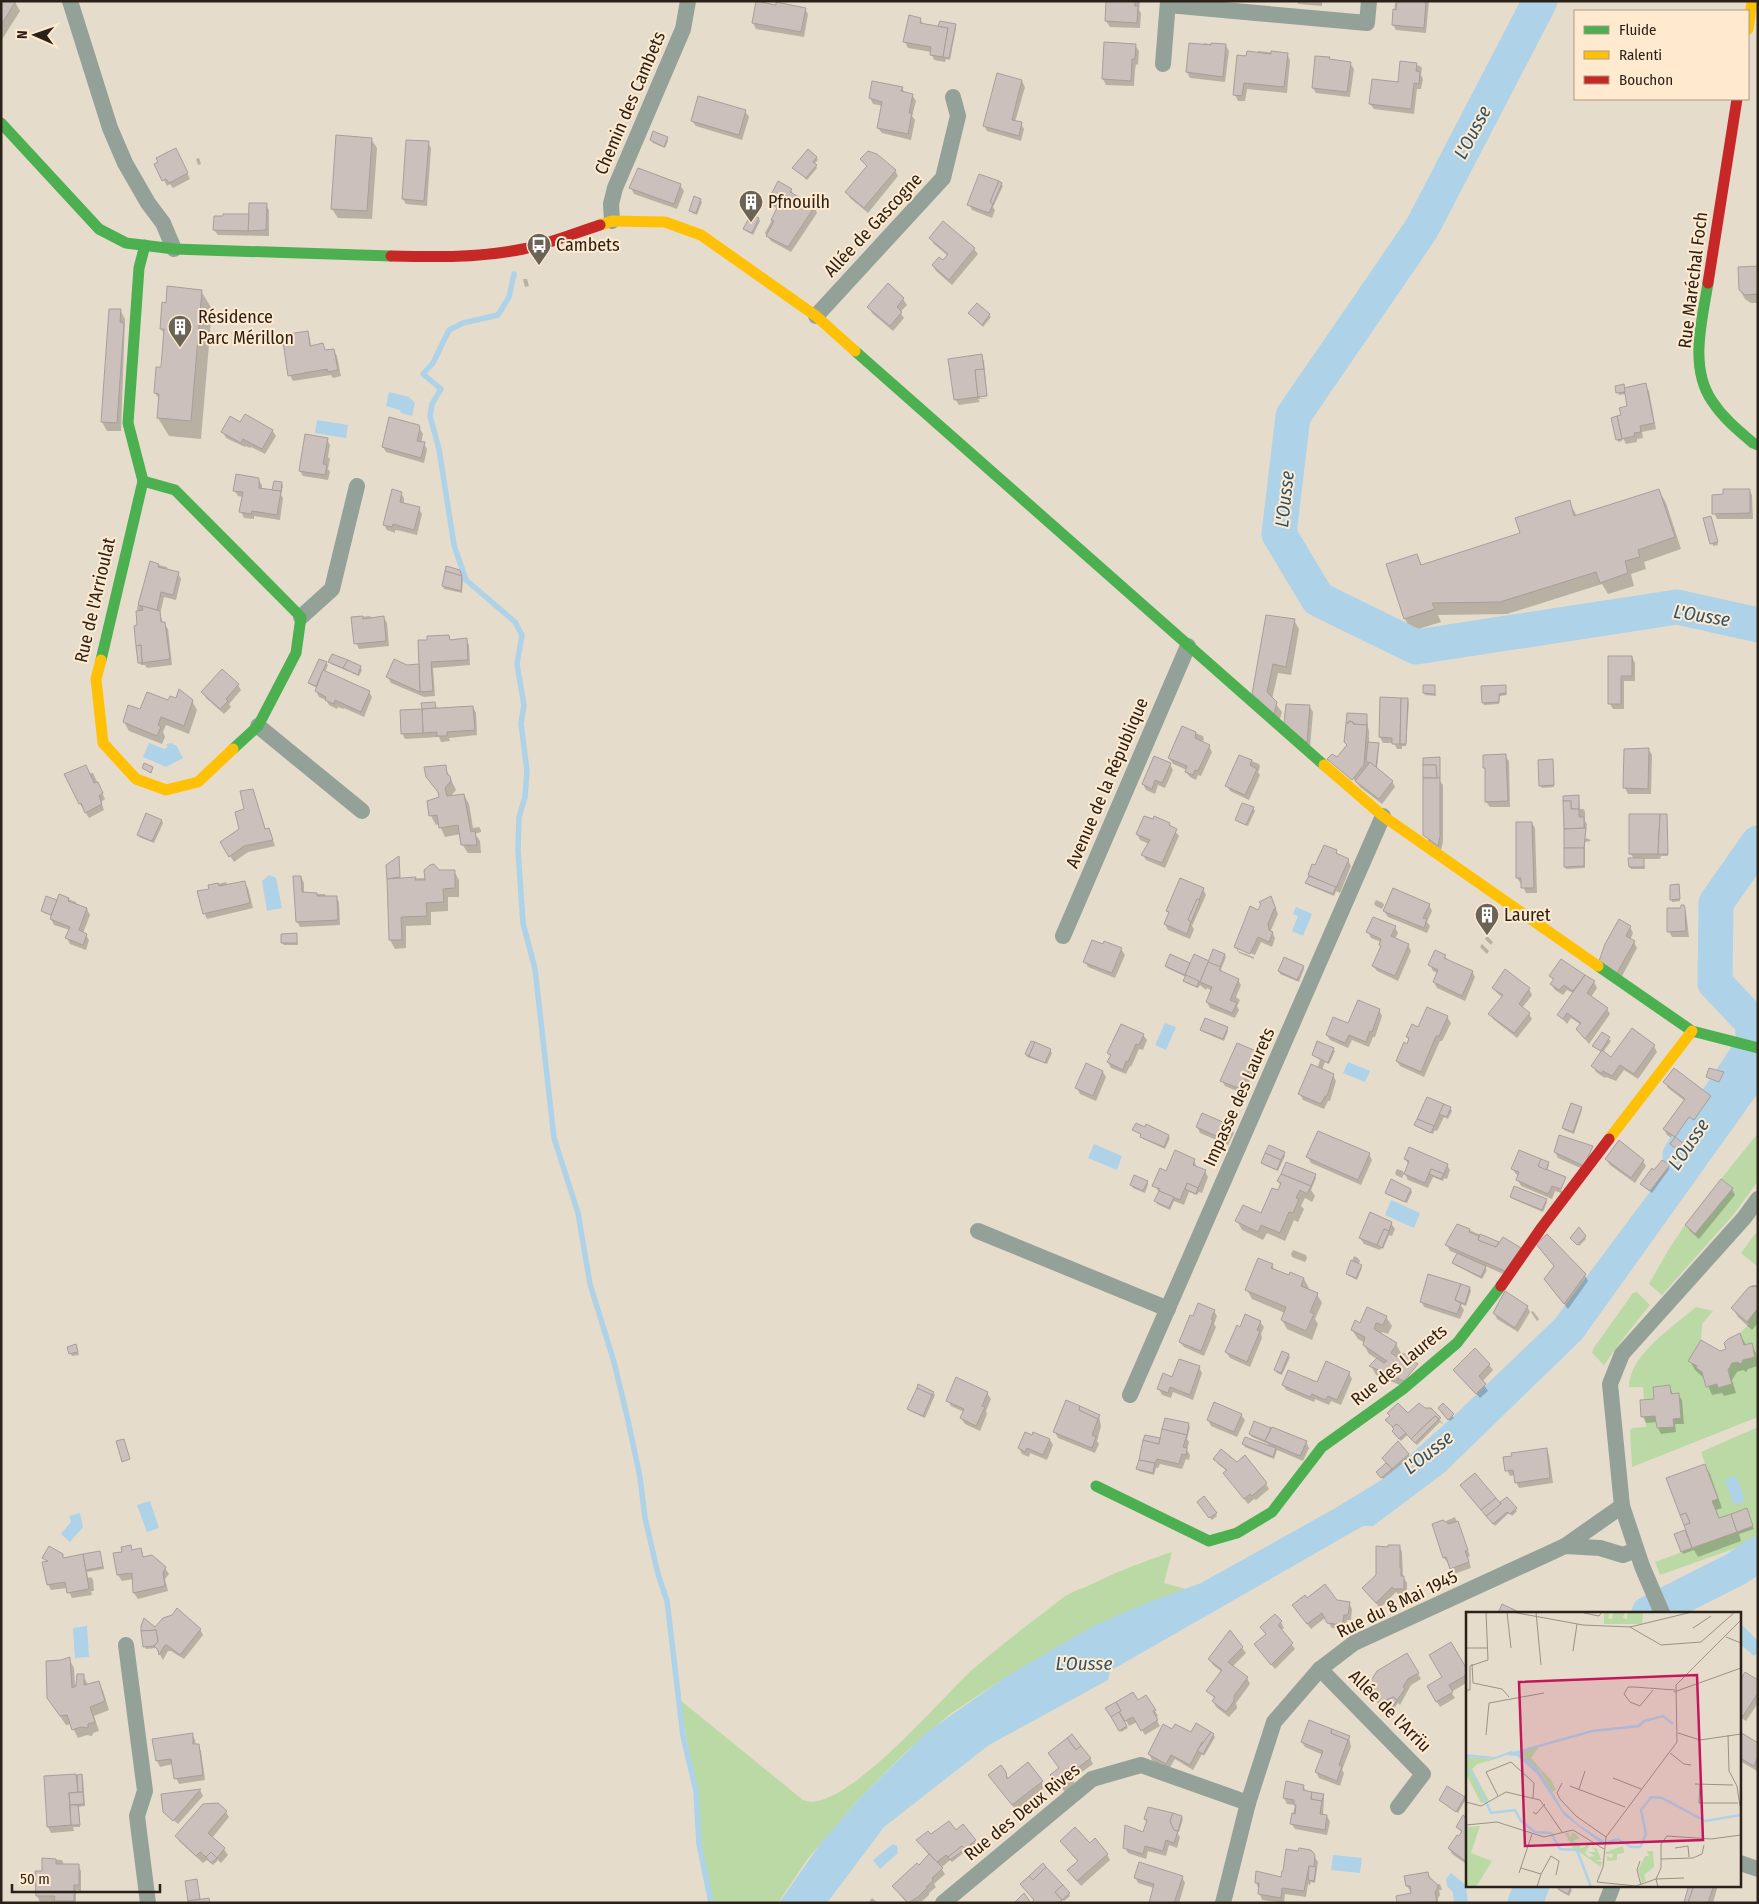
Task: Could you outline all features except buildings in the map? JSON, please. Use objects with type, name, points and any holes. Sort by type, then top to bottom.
[{"type":"street","points":[[70,1],[110,128],[125,163],[148,203],[163,223],[174,249]]},
{"type":"street","name":"Chemin des Cambets","points":[[612,221],[611,204],[615,188],[683,29],[688,1]]},
{"type":"street","points":[[1164,64],[1168,3],[1366,23],[1369,1]]},
{"type":"street","points":[[1749,22],[1752,1]]},
{"type":"street","name":"Allée de Gascogne","points":[[816,316],[942,178],[958,116],[953,97]]},
{"type":"street","name":"Rue Maréchal Foch","points":[[1737,100],[1701,328],[1700,356],[1703,383],[1714,402],[1730,422],[1753,443],[1758,445]]},
{"type":"street","points":[[1,123],[99,229],[126,242],[174,249],[434,257],[487,255],[524,249],[612,221],[665,222],[701,235],[816,316],[1383,816],[1692,1031],[1758,1048]]},
{"type":"street","points":[[145,245],[140,268],[128,423],[144,481],[174,490],[301,617],[332,589],[357,486]]},
{"type":"street","name":"Rue de l'Arrioulat","points":[[144,481],[96,680],[103,743],[136,779],[166,790],[198,782],[258,726],[296,653],[301,617]]},
{"type":"street","name":"Avenue de la République","points":[[1063,936],[1188,646]]},
{"type":"street","points":[[258,726],[362,811]]},
{"type":"street","name":"Impasse des Laurets","points":[[1130,1395],[1383,816]]},
{"type":"street","name":"Rue des Laurets","points":[[1096,1486],[1209,1541],[1237,1533],[1272,1512],[1322,1447],[1403,1389],[1457,1343],[1498,1290],[1542,1227],[1692,1031]]},
{"type":"street","points":[[1662,1612],[1647,1580],[1622,1506],[1610,1384],[1622,1354],[1744,1218],[1758,1199]]},
{"type":"street","points":[[978,1231],[1168,1309]]},
{"type":"street","name":"Rue du 8 Mai 1945","points":[[1223,1903],[1248,1803],[1274,1722],[1320,1668],[1354,1644],[1565,1546],[1622,1506]]},
{"type":"street","name":"Rue du 8 Mai 1945","points":[[1565,1546],[1600,1548],[1623,1554],[1636,1550]]},
{"type":"street","points":[[126,1644],[145,1790],[137,1816],[148,1903]]},
{"type":"street","name":"Allée de l'Arrïu","points":[[1320,1668],[1423,1774],[1398,1807]]},
{"type":"street","name":"Rue des Deux Rives","points":[[943,1903],[1092,1778],[1141,1765],[1248,1803]]},
{"type":"street","points":[[1742,1864],[1758,1869]]},
{"type":"street","points":[[1606,1903],[1613,1886]]},
{"type":"green space","points":[[1758,1133],[1758,1181],[1734,1214],[1662,1295],[1649,1284],[1669,1249],[1689,1219],[1685,1226],[1696,1233],[1732,1189],[1721,1179]]},
{"type":"green space","points":[[1758,1230],[1758,1267],[1741,1253]]},
{"type":"green space","points":[[1637,1292],[1650,1305],[1604,1365],[1592,1353],[1593,1349],[1633,1293]]},
{"type":"green space","points":[[1696,1307],[1713,1311],[1702,1324],[1701,1340],[1689,1361],[1702,1372],[1706,1387],[1717,1384],[1718,1388],[1732,1384],[1728,1370],[1732,1363],[1737,1362],[1741,1364],[1743,1360],[1755,1357],[1752,1343],[1744,1345],[1740,1333],[1749,1324],[1747,1322],[1758,1308],[1758,1417],[1632,1467],[1630,1430],[1632,1428],[1646,1427],[1645,1417],[1655,1416],[1657,1428],[1673,1427],[1673,1419],[1681,1418],[1679,1393],[1671,1394],[1670,1385],[1653,1387],[1654,1399],[1644,1400],[1643,1387],[1629,1387],[1631,1375],[1636,1364],[1654,1342]]},
{"type":"green space","points":[[1758,1427],[1758,1540],[1660,1575],[1655,1562],[1753,1526],[1746,1508],[1719,1518],[1712,1501],[1718,1499],[1701,1452]]},
{"type":"green space","points":[[1172,1552],[1164,1583],[1186,1589],[1080,1634],[1009,1675],[950,1714],[908,1750],[858,1800],[806,1861],[778,1903],[713,1903],[701,1842],[698,1792],[680,1700],[803,1800],[820,1800],[842,1791],[866,1773],[916,1727],[972,1670],[1064,1597],[1140,1563]]},
{"type":"water","points":[[389,392],[409,397],[415,403],[412,416],[386,406]]},
{"type":"water","points":[[317,420],[348,425],[346,438],[315,433]]},
{"type":"water","points":[[149,743],[164,749],[168,747],[166,744],[172,743],[176,745],[183,758],[166,767],[143,757]]},
{"type":"water","points":[[269,875],[276,878],[282,908],[267,911],[262,881]]},
{"type":"water","points":[[1296,907],[1312,914],[1303,936],[1292,931],[1298,916],[1293,914]]},
{"type":"water","points":[[1165,1023],[1176,1027],[1166,1050],[1155,1045]]},
{"type":"water","name":"L'Ousse","points":[[1730,1054],[1758,1060],[1758,1093],[1582,1339],[1445,1472],[1373,1526],[1363,1526],[1110,1671],[1108,1680],[989,1745],[884,1827],[827,1903],[779,1903],[821,1843],[860,1798],[926,1733],[1007,1676],[1093,1626],[1149,1602],[1201,1583],[1332,1510],[1383,1479],[1457,1413],[1555,1319],[1717,1102]]},
{"type":"water","points":[[1348,1062],[1370,1071],[1365,1082],[1343,1073]]},
{"type":"water","points":[[1094,1144],[1122,1156],[1117,1170],[1088,1158]]},
{"type":"water","points":[[1391,1200],[1420,1213],[1414,1228],[1385,1215]]},
{"type":"water","points":[[1736,1476],[1745,1501],[1734,1505],[1725,1480]]},
{"type":"water","points":[[150,1501],[159,1528],[147,1532],[137,1505]]},
{"type":"water","points":[[80,1513],[83,1527],[70,1542],[61,1534],[71,1522],[69,1516]]},
{"type":"water","points":[[1742,1625],[1758,1641],[1758,1652],[1754,1656],[1742,1646]]},
{"type":"water","points":[[87,1626],[89,1657],[75,1658],[73,1628]]},
{"type":"water","points":[[893,1844],[897,1846],[898,1853],[880,1869],[873,1860]]},
{"type":"water","points":[[1333,1855],[1362,1858],[1360,1873],[1331,1870]]},
{"type":"water","points":[[1451,1873],[1466,1885],[1468,1902],[1454,1903],[1453,1892],[1447,1886],[1446,1879]]},
{"type":"waterway","name":"L'Ousse","points":[[1540,1],[1422,228],[1293,416],[1279,534],[1318,599],[1416,647],[1677,607],[1758,625]]},
{"type":"waterway","points":[[514,274],[509,297],[498,315],[463,323],[449,330],[433,363],[423,374],[441,389],[432,404],[430,416],[439,449],[454,545],[466,580],[515,622],[522,635],[517,664],[524,705],[521,723],[527,771],[525,797],[519,817],[518,850],[523,923],[535,969],[554,1138],[578,1213],[590,1284],[614,1362],[640,1477],[645,1518],[658,1574],[667,1601],[683,1736],[696,1791],[699,1844],[711,1903]]},
{"type":"waterway","name":"L'Ousse","points":[[1680,1155],[1754,1045],[1752,1022],[1715,983],[1716,903],[1758,843]]},
{"type":"waterway","points":[[1651,1612],[1736,1569],[1758,1554]]},
{"type":"waterway","points":[[1525,1903],[1532,1886]]},
{"type":"traffic: fast","points":[[1,123],[99,229],[126,243],[174,249],[391,256]]},
{"type":"traffic: fast","points":[[101,660],[143,481],[128,423],[139,268],[145,245]]},
{"type":"traffic: fast","points":[[1708,283],[1699,344],[1701,374],[1705,388],[1716,407],[1726,418],[1753,443],[1758,445]]},
{"type":"traffic: fast","points":[[855,351],[1324,765]]},
{"type":"traffic: fast","points":[[143,481],[175,490],[301,617],[296,653],[258,726],[233,749]]},
{"type":"traffic: fast","points":[[1598,966],[1692,1031],[1758,1048]]},
{"type":"traffic: fast","points":[[1096,1486],[1209,1541],[1237,1533],[1272,1512],[1322,1447],[1403,1389],[1457,1343],[1501,1286]]},
{"type":"traffic: slow","points":[[1749,22],[1752,1]]},
{"type":"traffic: slow","points":[[600,225],[612,221],[665,222],[701,235],[816,316],[855,351]]},
{"type":"traffic: slow","points":[[101,660],[96,679],[103,743],[136,779],[166,790],[198,782],[233,749]]},
{"type":"traffic: slow","points":[[1324,765],[1383,816],[1598,966]]},
{"type":"traffic: slow","points":[[1609,1139],[1692,1031]]},
{"type":"traffic: jam","points":[[1708,283],[1737,100]]},
{"type":"traffic: jam","points":[[391,256],[457,256],[506,252],[542,244],[600,225]]},
{"type":"traffic: jam","points":[[1501,1286],[1542,1227],[1609,1139]]},
{"type":"place","name":"Pfnouilh","points":[[751,223]]},
{"type":"place","name":"Cambets","points":[[539,266]]},
{"type":"place","name":"Résidence Parc Mérillon","points":[[180,348]]},
{"type":"place","name":"Lauret","points":[[1487,936]]}]
